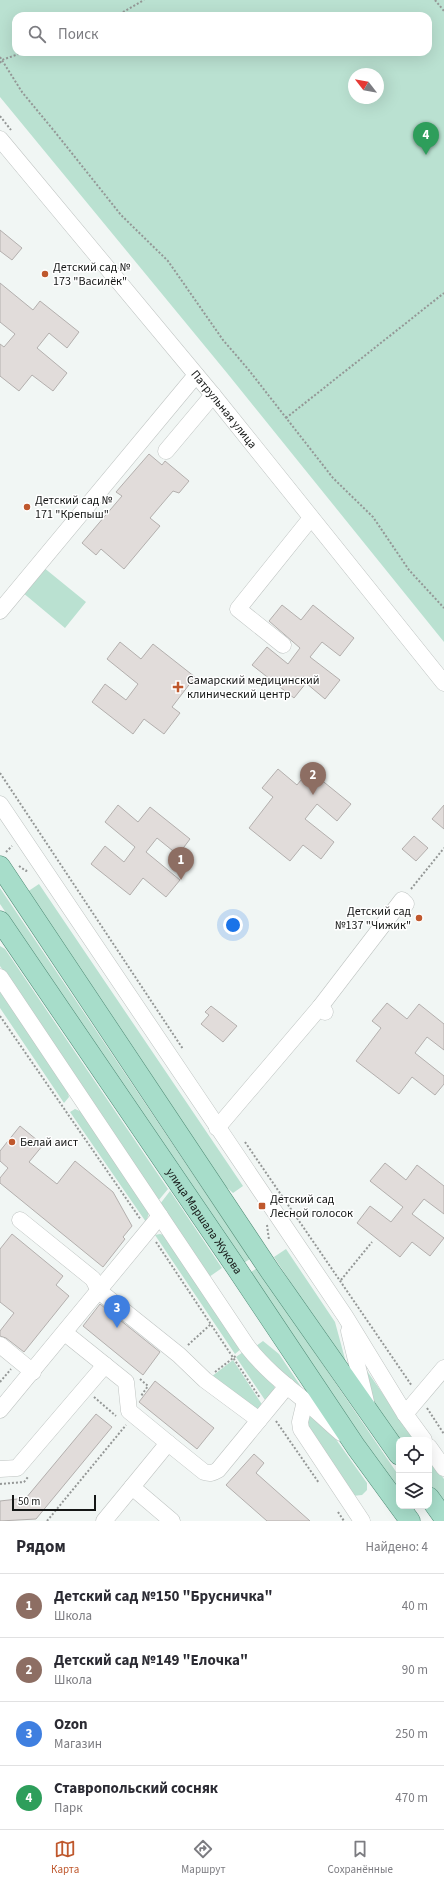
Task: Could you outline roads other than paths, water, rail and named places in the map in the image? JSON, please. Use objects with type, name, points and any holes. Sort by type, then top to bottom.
[{"type":"main road","points":[[0,866],[270,1271],[396,1452]]},
{"type":"main road","name":"улица Маршала Жукова","points":[[0,921],[356,1447],[410,1521]]},
{"type":"main road","points":[[432,1501],[444,1518]]},
{"type":"street","name":"Патрульная улица","points":[[0,139],[196,374],[444,683]]},
{"type":"street","points":[[0,611],[196,374]]},
{"type":"street","points":[[166,451],[213,395]]},
{"type":"street","points":[[283,645],[238,609],[312,518]]},
{"type":"street","points":[[0,804],[345,1316],[405,1414],[422,1437]]},
{"type":"street","points":[[217,1128],[323,1010],[404,902]]},
{"type":"street","points":[[0,977],[260,1364],[305,1400],[356,1447]]},
{"type":"street","points":[[0,1410],[160,1216]]},
{"type":"street","points":[[20,1220],[93,1279],[99,1290],[179,1354],[205,1380],[263,1415]]},
{"type":"street","points":[[345,1316],[370,1415]]},
{"type":"street","points":[[65,1333],[126,1382],[129,1411],[204,1472],[209,1474],[218,1470],[287,1386]]},
{"type":"street","points":[[0,1345],[32,1372]]},
{"type":"street","points":[[0,1469],[18,1468],[105,1365]]},
{"type":"street","points":[[405,1414],[444,1368]]},
{"type":"street","points":[[305,1400],[300,1422],[301,1429],[362,1521]]},
{"type":"street","points":[[104,1521],[168,1443]]},
{"type":"street","points":[[432,1451],[444,1468]]},
{"type":"street","points":[[132,1487],[172,1521]]},
{"type":"place","name":"Ставропольский сосняк","points":[[426,155]]},
{"type":"place","name":"Детский сад № 173 \"Василёк\"","points":[[45,274]]},
{"type":"place","name":"Детский сад № 171 \"Крепыш\"","points":[[27,507]]},
{"type":"place","name":"Самарский медицинский клинический центр","points":[[178,687]]},
{"type":"place","name":"Детский сад №149 \"Елочка\"","points":[[313,795]]},
{"type":"place","name":"Детский сад №150 \"Брусничка\"","points":[[181,880]]},
{"type":"place","name":"Детский сад №137 \"Чижик\"","points":[[419,918]]},
{"type":"place","name":"Белай аист","points":[[12,1142]]},
{"type":"place","name":"Детский сад Лесной голосок","points":[[262,1206]]},
{"type":"place","name":"Ozon","points":[[117,1328]]}]
